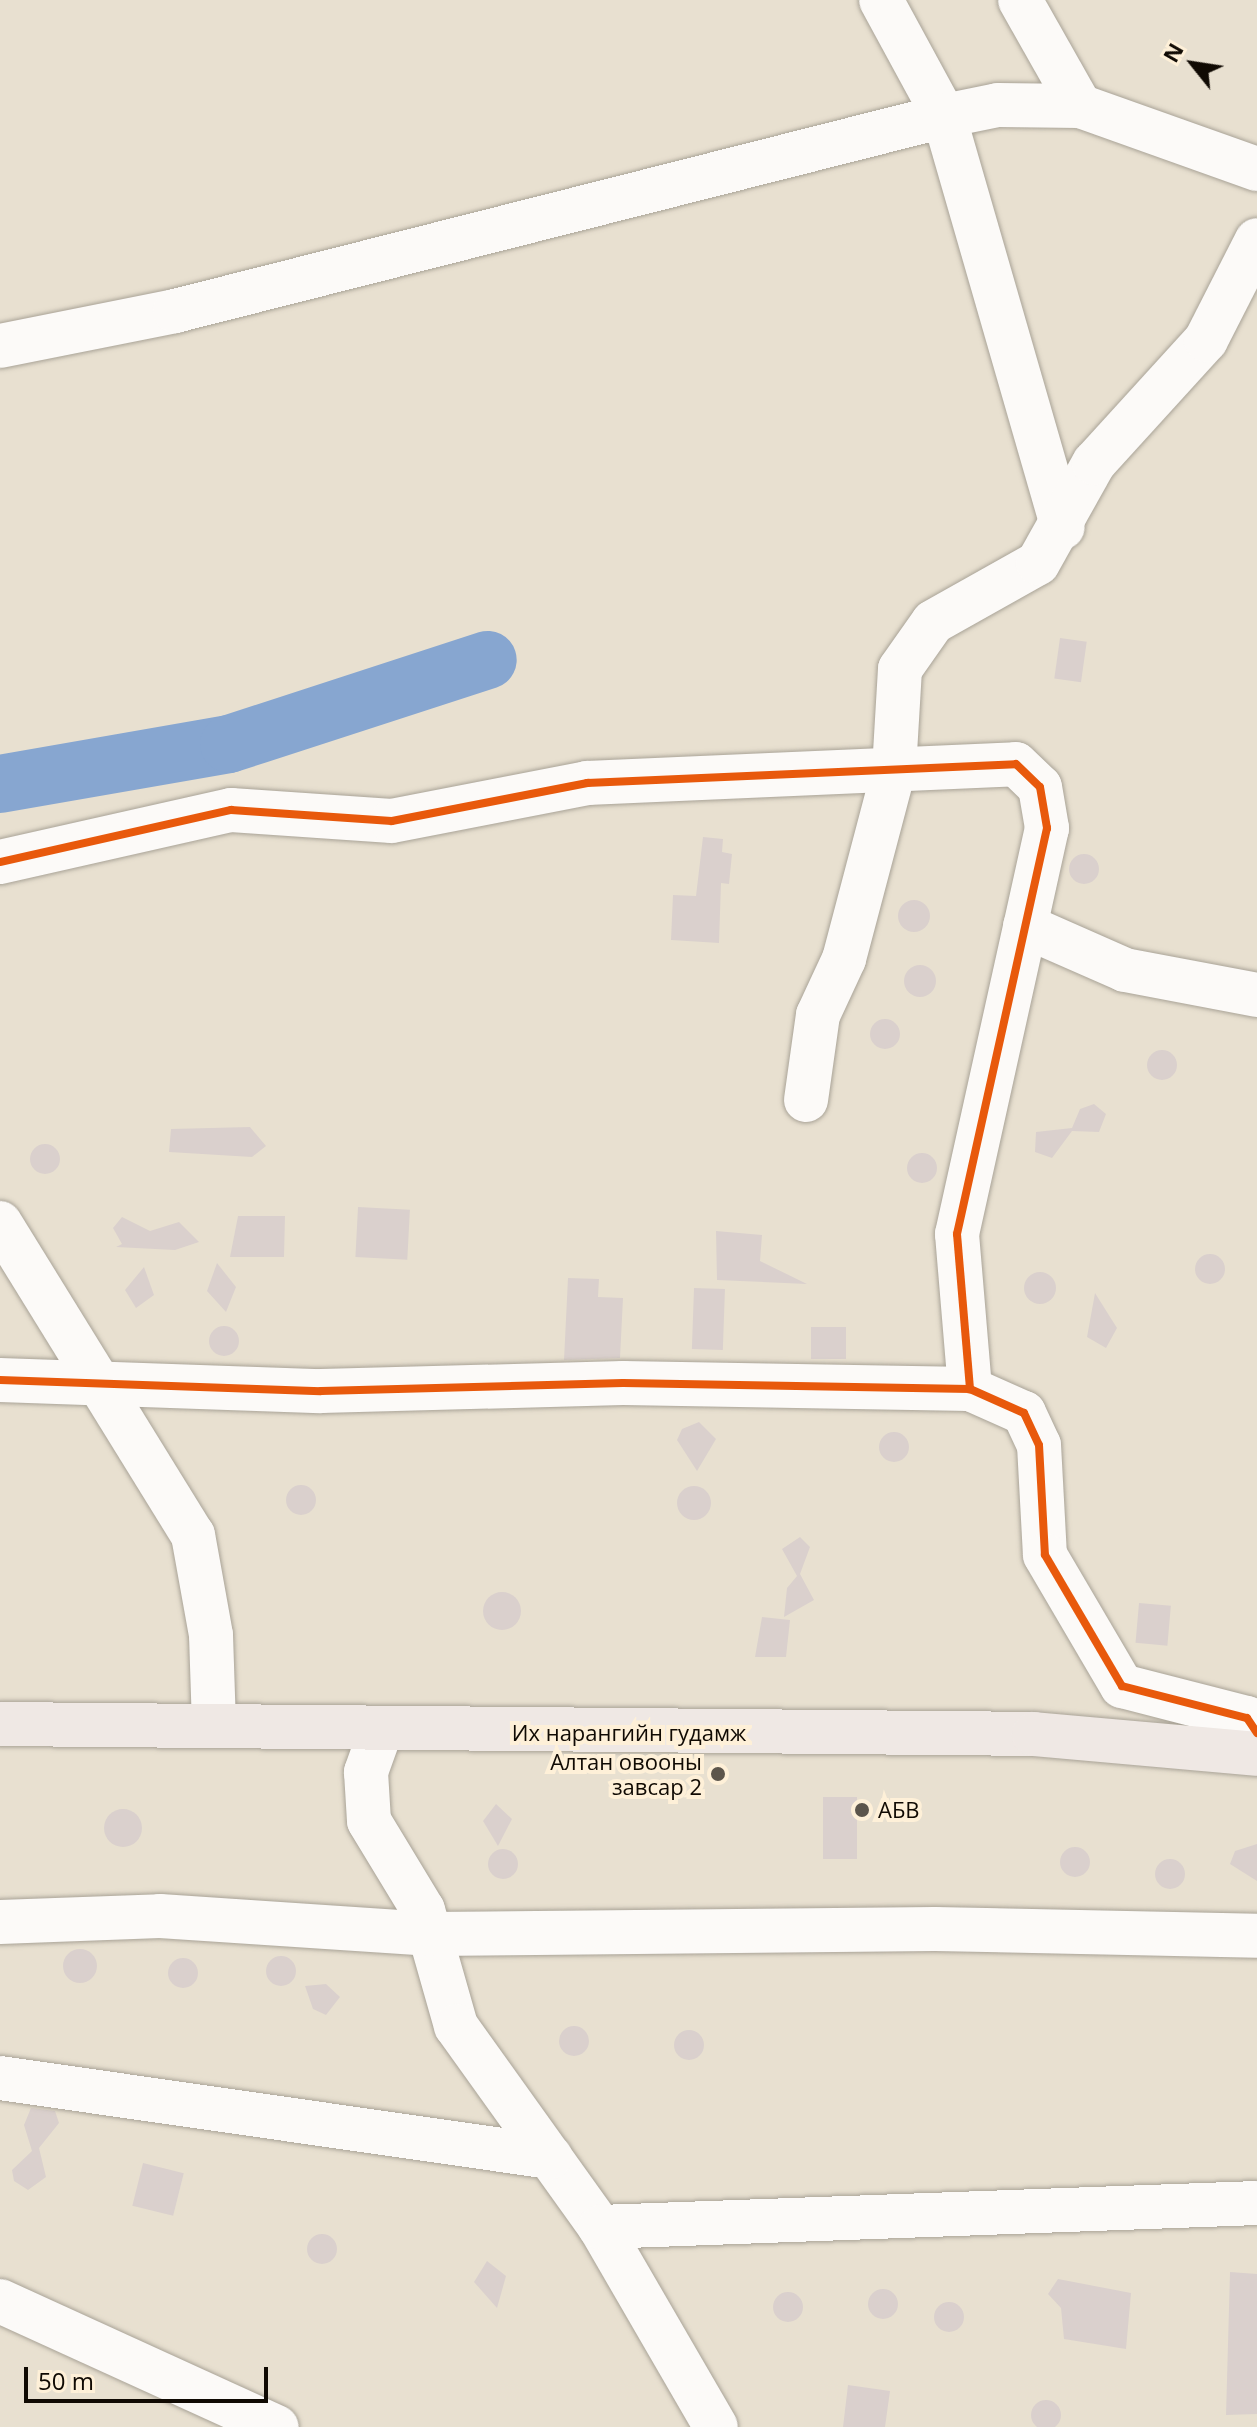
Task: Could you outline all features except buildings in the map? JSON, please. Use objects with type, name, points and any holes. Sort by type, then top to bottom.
[{"type":"main road","name":"Их нарангийн гудамж","points":[[0,1724],[1034,1734],[1257,1754]]},
{"type":"street","points":[[881,0],[944,116],[1063,527]]},
{"type":"street","points":[[1020,0],[1080,106]]},
{"type":"street","points":[[0,346],[175,311],[944,116],[998,105],[1080,106],[1257,169]]},
{"type":"street","points":[[806,1100],[818,1015],[844,959],[894,770],[900,669],[925,634],[1038,563],[1063,527],[1094,463],[1206,340],[1257,240]]},
{"type":"street","points":[[0,862],[231,810],[392,821],[587,783],[1016,764],[1040,787],[1047,828],[957,1234],[970,1389]]},
{"type":"street","points":[[1025,926],[1125,970],[1257,995]]},
{"type":"street","points":[[0,1223],[193,1535],[211,1635],[214,1725]]},
{"type":"street","points":[[0,1380],[321,1391],[623,1383],[970,1389],[1024,1413],[1039,1445],[1045,1555],[1122,1686],[1247,1718],[1257,1733]]},
{"type":"street","points":[[381,1730],[366,1772],[369,1821],[423,1910],[456,2026],[600,2227],[716,2427]]},
{"type":"street","points":[[0,1922],[160,1916],[428,1934],[935,1929],[1257,1936]]},
{"type":"street","points":[[0,2078],[550,2157]]},
{"type":"street","points":[[600,2227],[1257,2203]]},
{"type":"street","points":[[0,2301],[277,2427]]},
{"type":"waterway","points":[[0,784],[229,744],[488,660]]},
{"type":"cycle path","points":[[0,862],[231,810],[392,821],[587,783],[1016,764],[1040,787],[1047,828],[957,1234],[970,1389]]},
{"type":"cycle path","points":[[0,1380],[321,1391],[623,1383],[970,1389],[1024,1413],[1039,1445],[1045,1555],[1122,1686],[1247,1718],[1257,1733]]},
{"type":"place","name":"Алтан овооны завсар 2","points":[[718,1774]]},
{"type":"place","name":"АБВ","points":[[862,1810]]}]
